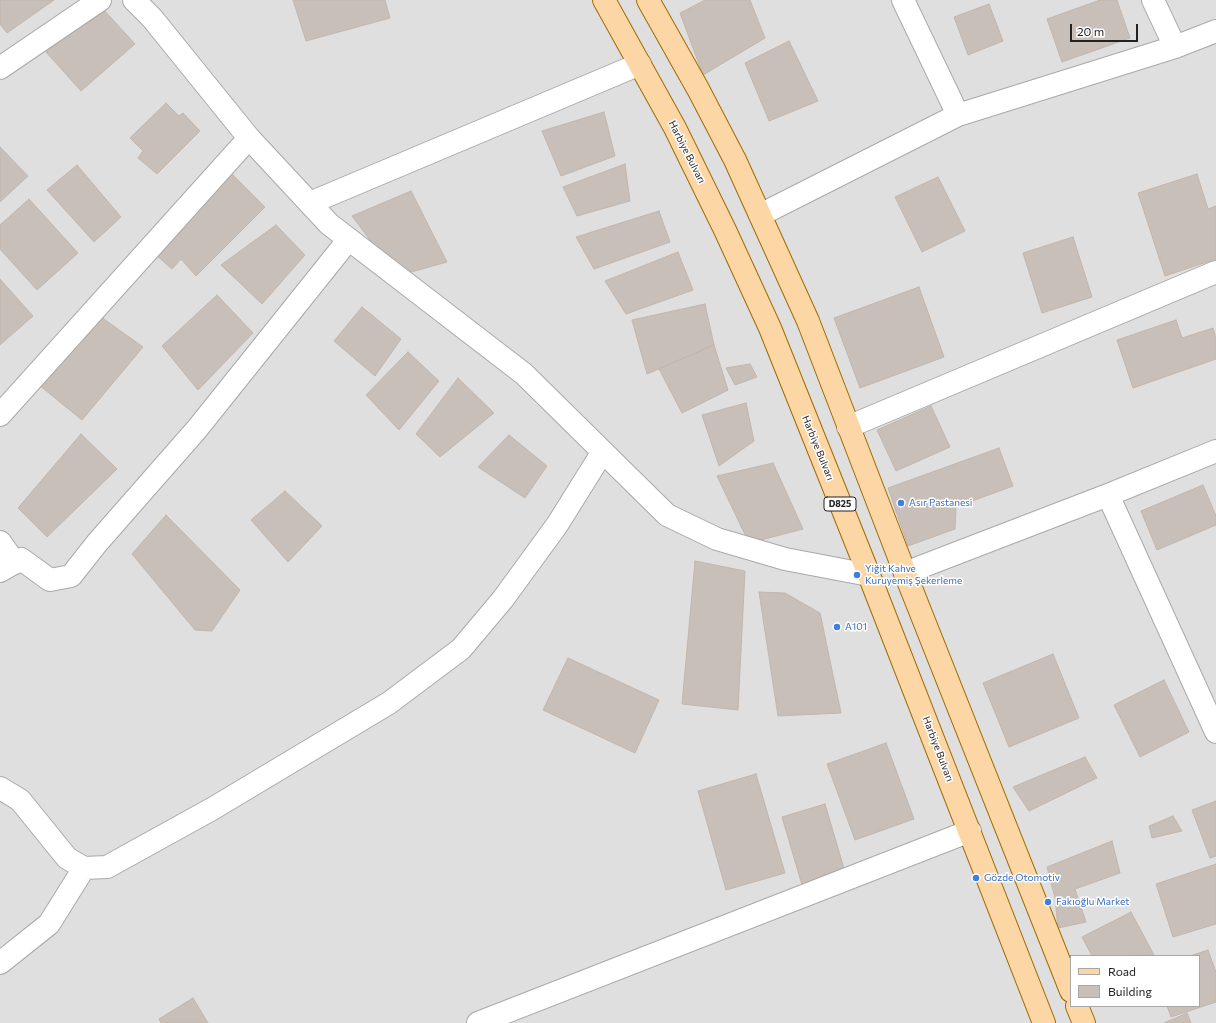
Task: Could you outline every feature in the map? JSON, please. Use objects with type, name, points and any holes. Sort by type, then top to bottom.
[{"type":"main road","name":"Harbiye Bulvarı","points":[[604,0],[675,128],[722,223],[763,314],[869,575],[1044,1023]]},
{"type":"main road","points":[[648,0],[698,89],[760,215],[808,321],[905,573],[1070,988]]},
{"type":"main road","points":[[1077,1007],[1084,1023]]},
{"type":"street","points":[[0,68],[100,0]]},
{"type":"street","points":[[134,0],[152,18],[249,138],[329,224],[524,374],[666,515],[717,539],[785,560],[869,575]]},
{"type":"street","points":[[903,0],[958,115]]},
{"type":"street","points":[[1153,0],[1175,47]]},
{"type":"street","points":[[760,215],[958,115],[1175,47],[1216,31]]},
{"type":"street","points":[[310,203],[640,64]]},
{"type":"street","points":[[0,415],[249,138]]},
{"type":"street","points":[[0,542],[7,567],[22,559],[50,580],[71,576],[97,543],[197,429],[349,239]]},
{"type":"street","points":[[848,427],[1216,272]]},
{"type":"street","points":[[905,573],[1108,495],[1216,451]]},
{"type":"street","points":[[0,788],[20,800],[67,858],[84,868],[107,867],[212,809],[389,703],[461,649],[503,599],[557,525],[602,453]]},
{"type":"street","points":[[1108,495],[1216,732]]},
{"type":"street","points":[[478,1023],[519,1016],[970,831]]},
{"type":"street","points":[[0,963],[49,924],[84,868]]},
{"type":"shaded area","points":[[0,0],[1216,0],[1216,1023],[0,1023]]},
{"type":"building","points":[[0,0],[54,0],[7,33],[0,24]]},
{"type":"building","points":[[293,0],[385,0],[390,18],[306,41]]},
{"type":"building","points":[[705,0],[750,0],[765,38],[703,75],[680,13]]},
{"type":"building","points":[[1100,0],[1117,0],[1130,38],[1062,62],[1047,19]]},
{"type":"building","points":[[989,4],[1003,41],[968,55],[954,17]]},
{"type":"building","points":[[102,8],[135,44],[81,91],[46,52]]},
{"type":"building","points":[[789,41],[818,101],[769,121],[745,63]]},
{"type":"building","points":[[166,103],[179,116],[183,113],[200,131],[157,174],[138,158],[143,151],[130,138]]},
{"type":"building","points":[[604,112],[615,156],[561,176],[542,131]]},
{"type":"building","points":[[0,147],[28,176],[0,202]]},
{"type":"building","points":[[625,164],[630,201],[577,216],[563,187]]},
{"type":"building","points":[[77,165],[121,217],[94,242],[47,190]]},
{"type":"building","points":[[230,172],[265,207],[196,276],[181,259],[172,269],[156,255]]},
{"type":"building","points":[[1197,174],[1208,209],[1216,206],[1216,259],[1165,276],[1138,193]]},
{"type":"building","points":[[938,177],[965,231],[922,252],[895,197]]},
{"type":"building","points":[[411,191],[447,262],[397,276],[352,216]]},
{"type":"building","points":[[29,199],[78,253],[37,290],[0,249],[0,225]]},
{"type":"building","points":[[659,211],[670,242],[594,269],[576,237]]},
{"type":"building","points":[[276,225],[305,255],[262,304],[221,265]]},
{"type":"building","points":[[1073,237],[1092,297],[1042,313],[1023,253]]},
{"type":"building","points":[[678,252],[693,290],[626,314],[605,281]]},
{"type":"building","points":[[0,279],[33,316],[0,345]]},
{"type":"building","points":[[919,287],[944,357],[860,388],[834,318]]},
{"type":"building","points":[[217,295],[253,333],[198,390],[162,346]]},
{"type":"building","points":[[705,304],[714,345],[647,374],[632,320]]},
{"type":"building","points":[[362,307],[401,339],[375,376],[334,341]]},
{"type":"building","points":[[101,317],[143,347],[82,420],[39,385]]},
{"type":"building","points":[[1176,320],[1182,338],[1213,328],[1216,338],[1216,359],[1133,388],[1117,340]]},
{"type":"building","points":[[714,345],[728,390],[682,413],[659,369]]},
{"type":"building","points":[[408,352],[439,381],[399,430],[366,395]]},
{"type":"building","points":[[750,364],[757,377],[735,385],[726,368]]},
{"type":"building","points":[[458,378],[494,413],[440,457],[416,434]]},
{"type":"building","points":[[746,403],[754,441],[719,466],[702,415]]},
{"type":"building","points":[[931,406],[950,447],[896,471],[877,430]]},
{"type":"building","points":[[81,434],[117,469],[47,537],[18,508]]},
{"type":"building","points":[[509,435],[547,466],[525,498],[478,467]]},
{"type":"building","points":[[999,448],[1013,486],[956,507],[955,529],[908,546],[888,488]]},
{"type":"building","points":[[773,463],[803,529],[749,543],[717,476]]},
{"type":"building","points":[[1203,485],[1216,516],[1216,525],[1157,550],[1141,511]]},
{"type":"building","points":[[285,491],[322,526],[288,562],[251,520]]},
{"type":"building","points":[[166,515],[240,590],[212,631],[195,630],[132,554]]},
{"type":"building","points":[[695,561],[745,571],[738,710],[682,704]]},
{"type":"building","points":[[759,592],[785,593],[820,613],[841,713],[778,716]]},
{"type":"building","points":[[1053,654],[1079,718],[1009,747],[983,683]]},
{"type":"building","points":[[568,658],[659,700],[635,753],[543,710]]},
{"type":"building","points":[[1164,680],[1189,732],[1140,757],[1114,705]]},
{"type":"building","points":[[886,743],[914,819],[855,840],[827,764]]},
{"type":"building","points":[[1085,757],[1097,778],[1029,811],[1013,787]]},
{"type":"building","points":[[756,774],[785,873],[726,890],[698,791]]},
{"type":"building","points":[[1216,801],[1216,856],[1210,858],[1192,810]]},
{"type":"building","points":[[825,804],[845,872],[802,885],[782,817]]},
{"type":"building","points":[[1173,816],[1182,831],[1152,838],[1149,826]]},
{"type":"building","points":[[1112,841],[1120,873],[1075,889],[1086,922],[1058,928],[1055,898],[1047,867]]},
{"type":"building","points":[[1216,864],[1216,924],[1173,937],[1156,884]]},
{"type":"building","points":[[1131,912],[1154,955],[1091,955],[1082,937]]},
{"type":"building","points":[[1208,950],[1216,972],[1216,1002],[1171,1017],[1167,1007],[1200,1007],[1200,955],[1193,955]]},
{"type":"building","points":[[193,998],[208,1023],[161,1023],[159,1019]]},
{"type":"building","points":[[1187,1013],[1191,1023],[1164,1023]]},
{"type":"place","name":"Asır Pastanesi","points":[[901,503]]},
{"type":"place","name":"Yiğit Kahve Kuruyemiş Şekerleme","points":[[857,575]]},
{"type":"place","name":"A101","points":[[837,627]]},
{"type":"place","name":"Gözde Otomotiv","points":[[976,878]]},
{"type":"place","name":"Fakıoğlu Market","points":[[1048,902]]}]
